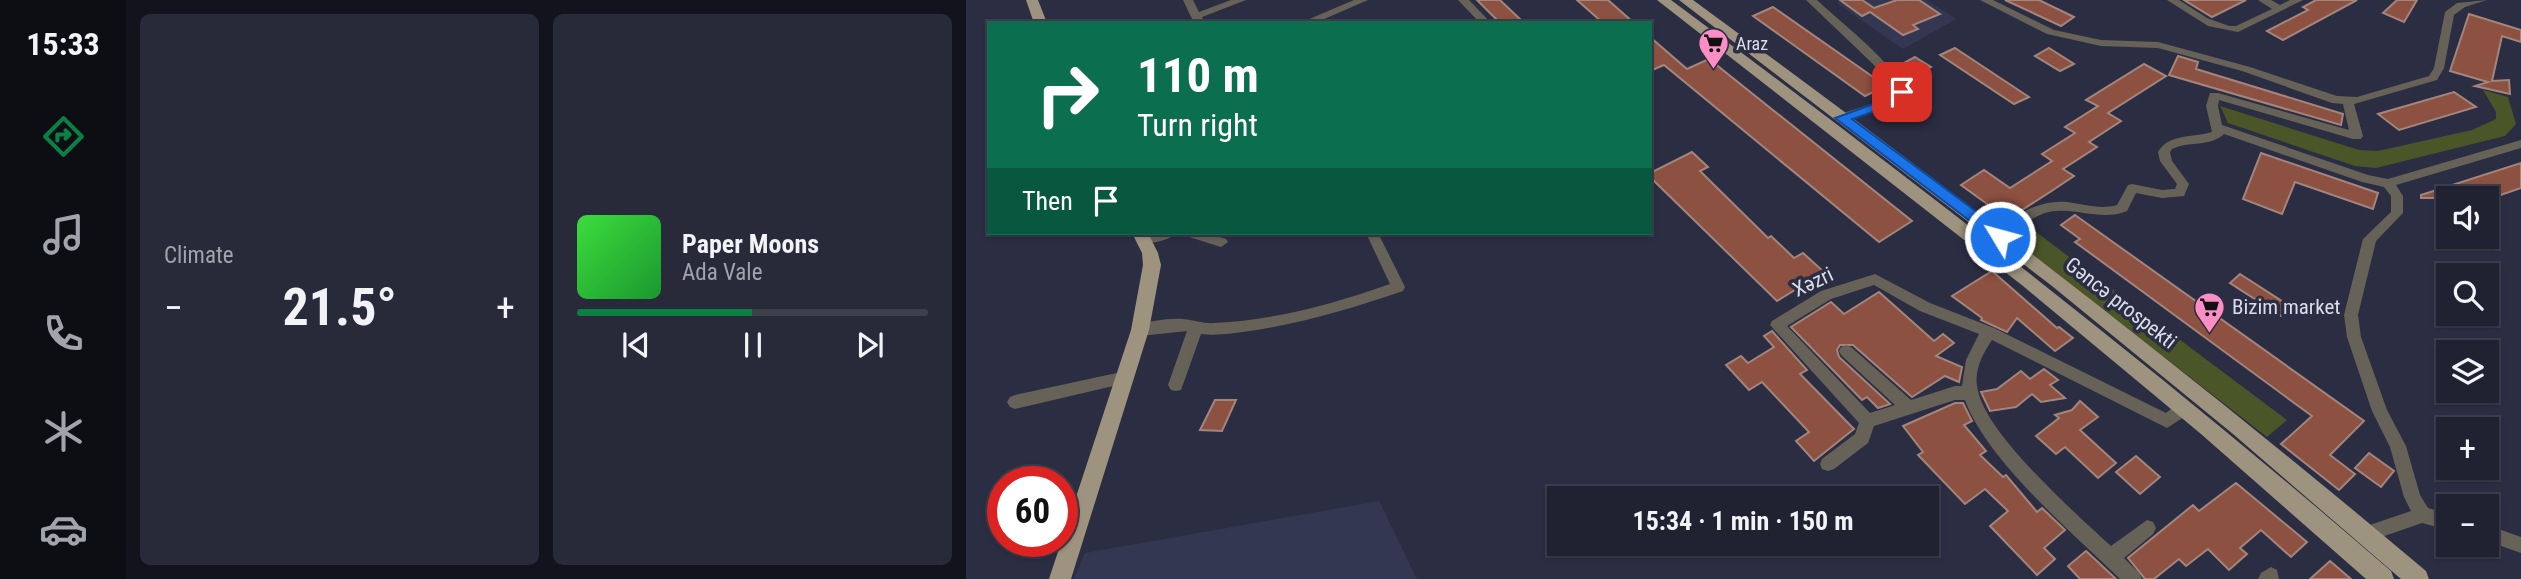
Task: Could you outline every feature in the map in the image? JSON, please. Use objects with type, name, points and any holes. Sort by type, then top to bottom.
[{"type":"main road","points":[[1032,0],[1040,21]]},
{"type":"main road","name":"Gəncə prospekti","points":[[1662,0],[1718,33],[1842,118],[2000,237],[2200,394],[2418,579]]},
{"type":"main road","name":"Gəncə prospekti","points":[[1685,0],[1718,33],[2184,408],[2383,579]]},
{"type":"main road","points":[[1060,579],[1140,330],[1152,264],[1142,236]]},
{"type":"main road","points":[[2095,337],[2111,325]]},
{"type":"street","points":[[1188,0],[1197,19],[1241,0]]},
{"type":"street","points":[[1310,21],[1363,0]]},
{"type":"street","points":[[1464,0],[1484,21]]},
{"type":"street","points":[[1811,0],[1889,75],[1902,92],[1903,97],[1895,101],[1842,118]]},
{"type":"street","points":[[1985,0],[2051,32],[2101,43],[2158,45],[2348,103],[2432,78],[2439,68],[2449,14],[2461,5],[2482,0]]},
{"type":"street","points":[[2172,0],[2230,30],[2298,0]]},
{"type":"street","points":[[2263,0],[2280,9]]},
{"type":"street","points":[[2219,128],[2212,106],[2214,95],[2357,136],[2348,103]]},
{"type":"street","points":[[2219,128],[2366,179],[2388,183],[2521,144]]},
{"type":"street","points":[[2000,237],[2026,217],[2056,206],[2111,212],[2122,208],[2132,188],[2162,194],[2180,193],[2183,184],[2165,160],[2168,146],[2179,141],[2212,139],[2219,128]]},
{"type":"street","points":[[2388,183],[2397,196],[2397,213],[2370,239],[2351,314],[2354,337],[2380,411],[2398,446],[2412,497],[2422,515]]},
{"type":"street","points":[[1198,235],[1221,242]]},
{"type":"street","points":[[1140,330],[1184,325],[1211,330],[1295,320],[1307,313],[1340,308],[1398,287],[1373,235]]},
{"type":"street","name":"Xəzri","points":[[1867,421],[1777,324],[1826,295],[1875,279],[1925,307],[1989,332]]},
{"type":"street","points":[[1177,385],[1190,340],[1197,328]]},
{"type":"street","points":[[2133,579],[2008,455],[1982,418],[1970,393],[1971,360],[1989,332],[2167,421],[2184,408]]},
{"type":"street","points":[[1846,351],[1909,410]]},
{"type":"street","points":[[1015,402],[1126,377]]},
{"type":"street","points":[[1828,464],[1862,438],[1867,421],[1909,410],[1955,393],[1970,393]]},
{"type":"street","points":[[2367,534],[2422,515],[2436,519]]},
{"type":"street","points":[[2111,558],[2147,528]]},
{"type":"street","points":[[2499,537],[2521,545]]},
{"type":"shaded area","points":[[1839,0],[1927,0],[1956,19],[1903,49],[1838,4]]},
{"type":"shaded area","points":[[1379,501],[1417,579],[1074,579],[1085,553]]},
{"type":"green space","points":[[2483,90],[2508,97],[2516,124],[2505,136],[2376,168],[2355,166],[2228,123],[2220,106],[2359,150],[2378,151],[2472,130],[2496,119],[2496,112]]},
{"type":"green space","points":[[2028,226],[2287,420],[2267,437],[2011,238]]},
{"type":"building","points":[[1477,0],[1500,0],[1522,21],[1498,21]]},
{"type":"building","points":[[1577,0],[1608,0],[1632,21],[1601,21]]},
{"type":"building","points":[[1840,0],[1862,0],[1874,8],[1897,0],[1919,0],[1940,14],[1913,25],[1918,29],[1903,35],[1870,12],[1862,16]]},
{"type":"building","points":[[2005,0],[2039,0],[2074,17],[2061,26]]},
{"type":"building","points":[[2184,0],[2246,0],[2212,17]]},
{"type":"building","points":[[2316,0],[2357,0],[2283,40],[2267,31],[2308,10],[2303,7]]},
{"type":"building","points":[[2397,0],[2417,0],[2404,22],[2383,13]]},
{"type":"building","points":[[1773,7],[1886,86],[1865,96],[1753,16]]},
{"type":"building","points":[[2469,14],[2521,30],[2521,42],[2502,36],[2492,81],[2509,80],[2510,94],[2475,86],[2488,82],[2450,71]]},
{"type":"building","points":[[1652,39],[1687,69],[1709,59],[1912,221],[1879,242],[1664,65],[1652,70]]},
{"type":"building","points":[[1955,48],[2029,97],[2014,104],[1940,55]]},
{"type":"building","points":[[2049,48],[2074,64],[2060,71],[2035,56]]},
{"type":"building","points":[[2178,56],[2198,62],[2196,69],[2343,114],[2341,125],[2169,75]]},
{"type":"building","points":[[1915,57],[1931,67],[1916,75],[1900,65]]},
{"type":"building","points":[[2144,64],[2166,76],[2108,113],[2121,121],[2089,142],[2097,147],[2063,169],[2074,176],[2050,192],[2008,219],[1961,185],[1984,170],[2010,188],[2052,161],[2042,154],[2075,133],[2065,127],[2098,106],[2086,100]]},
{"type":"building","points":[[2454,92],[2476,107],[2399,130],[2378,114]]},
{"type":"building","points":[[1692,152],[1708,167],[1700,171],[1768,238],[1771,236],[1794,258],[1803,253],[1824,272],[1777,301],[1652,179],[1652,172]]},
{"type":"building","points":[[2261,153],[2378,193],[2373,209],[2295,182],[2282,214],[2243,199]]},
{"type":"building","points":[[2521,163],[2521,188],[2499,196],[2499,186],[2449,186]]},
{"type":"building","points":[[2436,190],[2436,199],[2421,198],[2421,195]]},
{"type":"building","points":[[2075,215],[2364,421],[2330,455],[2355,474],[2339,490],[2281,444],[2312,416],[2075,242],[2080,239],[2061,225]]},
{"type":"building","points":[[1992,271],[2057,328],[2073,338],[2055,351],[2017,318],[2007,332],[1981,320],[1982,318],[1952,296]]},
{"type":"building","points":[[2240,274],[2291,307],[2281,316],[2230,283]]},
{"type":"building","points":[[1879,292],[1934,341],[1943,334],[1954,343],[1936,356],[1962,367],[1959,382],[1945,376],[1912,397],[1853,345],[1840,345],[1837,350],[1839,357],[1890,404],[1878,408],[1867,397],[1862,400],[1791,327],[1831,302],[1844,314]]},
{"type":"building","points":[[1772,331],[1807,370],[1800,374],[1854,429],[1814,461],[1796,441],[1809,432],[1762,382],[1749,390],[1726,365],[1741,356],[1748,363],[1774,347],[1764,336]]},
{"type":"building","points":[[2044,369],[2058,380],[2050,385],[2065,398],[2041,402],[2032,394],[2016,407],[1990,411],[1981,392],[1997,389],[2021,371],[2030,379]]},
{"type":"building","points":[[1215,400],[1236,400],[1222,431],[1200,430]]},
{"type":"building","points":[[2080,401],[2098,417],[2080,430],[2116,463],[2098,478],[2065,447],[2056,454],[2036,436],[2059,418],[2055,415],[2072,410]]},
{"type":"building","points":[[1955,403],[1963,403],[1972,421],[1964,425],[1986,451],[1980,455],[2003,477],[2006,475],[2037,512],[2042,508],[2065,530],[2044,548],[2055,559],[2037,575],[1990,526],[2008,511],[1985,489],[1965,504],[1918,455],[1923,452],[1903,426]]},
{"type":"building","points":[[2369,453],[2394,471],[2381,487],[2355,468]]},
{"type":"building","points":[[2136,456],[2160,477],[2140,494],[2116,472]]},
{"type":"building","points":[[2236,483],[2307,542],[2291,557],[2261,530],[2240,548],[2247,554],[2229,570],[2208,549],[2186,566],[2179,559],[2154,579],[2145,579],[2128,558],[2193,505],[2199,511]]},
{"type":"building","points":[[2086,551],[2116,579],[2080,579],[2068,566]]},
{"type":"building","points":[[2330,561],[2351,579],[2310,579]]},
{"type":"place","name":"Araz","points":[[1713,70]]},
{"type":"place","name":"Bizim market","points":[[2209,334]]},
{"type":"route","points":[[1902,92],[1903,97],[1895,101],[1842,118],[2000,237]]}]
